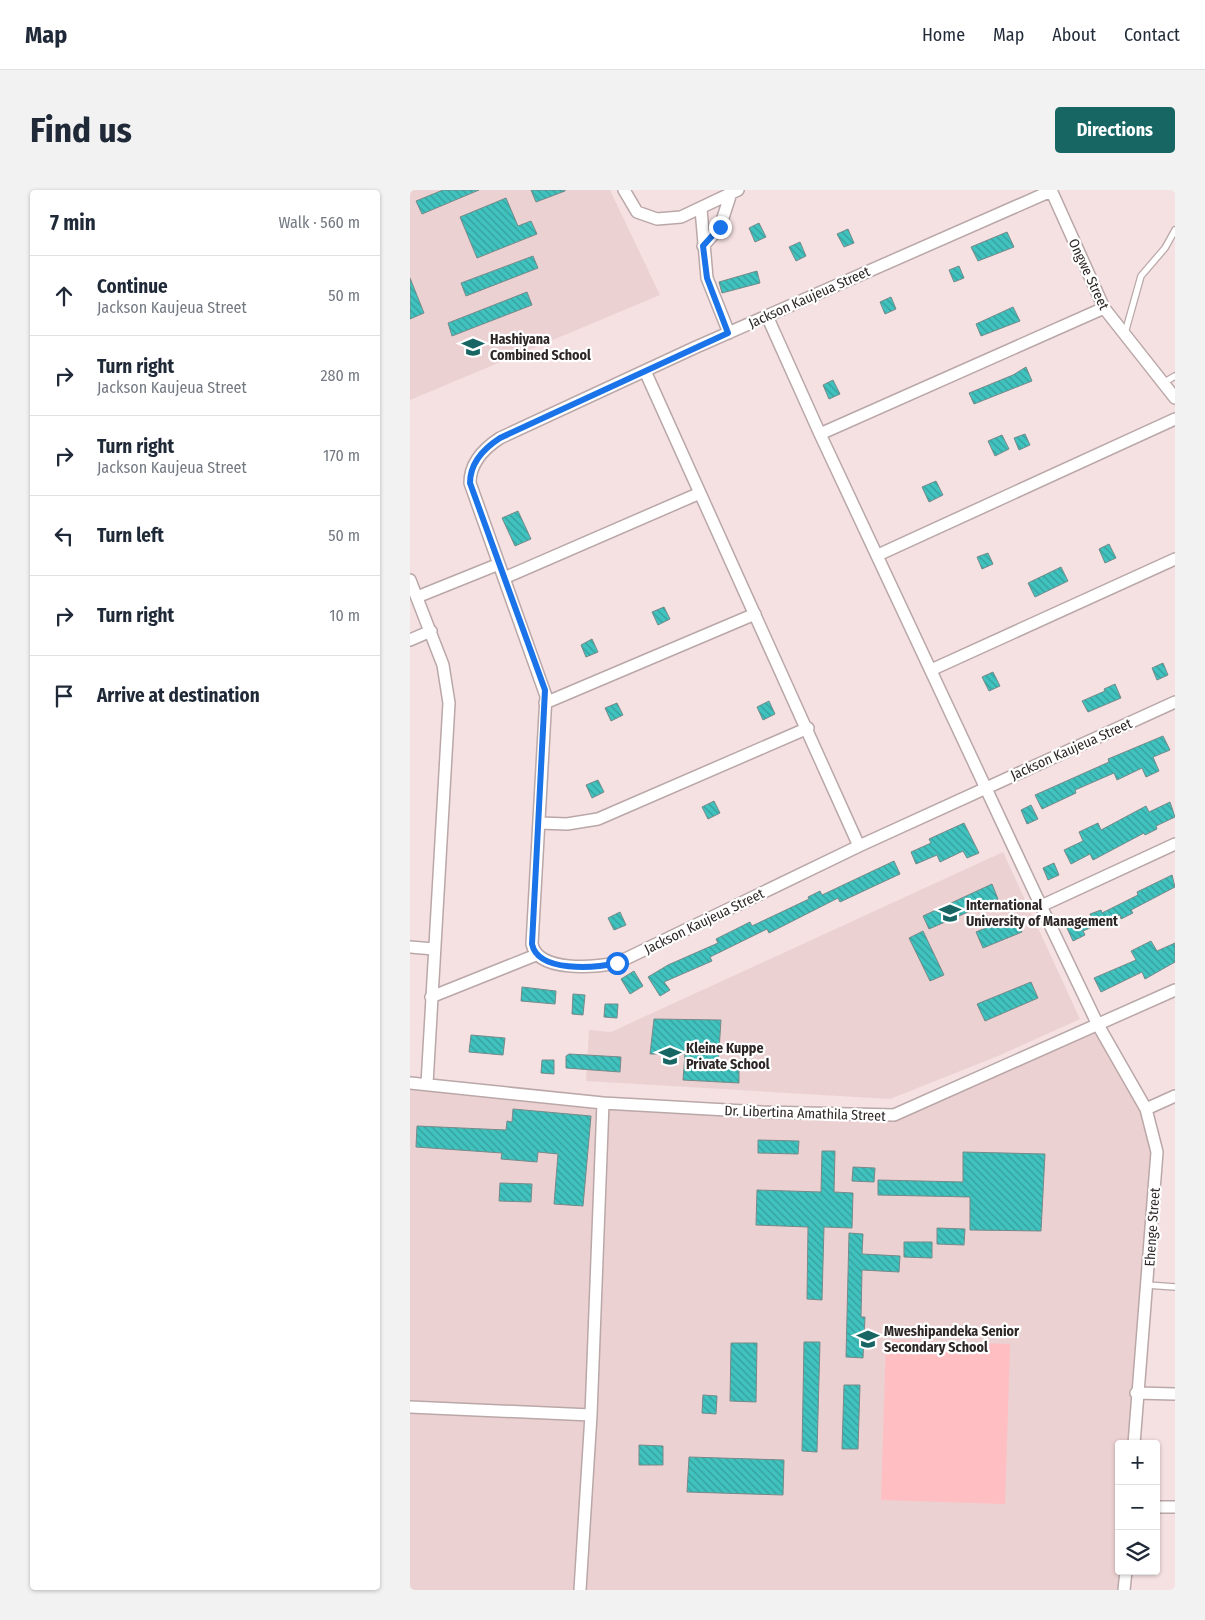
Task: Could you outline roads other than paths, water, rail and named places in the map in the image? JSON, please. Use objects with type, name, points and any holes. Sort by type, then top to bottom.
[{"type":"street","points":[[624,190],[636,212],[657,219],[681,216],[701,209],[734,192]]},
{"type":"street","name":"Ongwe Street","points":[[1051,191],[1104,308],[1175,398]]},
{"type":"street","name":"Jackson Kaujeua Street","points":[[1051,191],[645,371],[500,438],[481,453],[470,474],[470,483],[545,690],[532,944],[536,954],[545,962],[553,964],[600,966],[617,963],[859,846],[1175,702]]},
{"type":"street","points":[[703,246],[720,227],[734,192]]},
{"type":"street","points":[[701,209],[707,278],[728,333]]},
{"type":"street","points":[[820,434],[1104,308]]},
{"type":"street","name":"Ehenge Street","points":[[767,316],[1040,906],[1098,1025],[1146,1109],[1157,1152],[1147,1285],[1136,1393],[1134,1440]]},
{"type":"street","points":[[645,371],[808,728],[859,846]]},
{"type":"street","points":[[878,555],[1175,419]]},
{"type":"street","points":[[504,578],[700,493]]},
{"type":"street","points":[[931,670],[1175,559]]},
{"type":"street","points":[[417,596],[499,564]]},
{"type":"street","points":[[410,580],[443,665],[449,702],[427,1084]]},
{"type":"street","points":[[545,703],[756,614]]},
{"type":"street","points":[[410,640],[431,631]]},
{"type":"street","points":[[539,823],[567,824],[598,819],[808,728]]},
{"type":"street","points":[[1040,906],[1175,844]]},
{"type":"street","points":[[410,947],[434,949]]},
{"type":"street","points":[[431,997],[536,954]]},
{"type":"street","name":"Dr. Libertina Amathila Street","points":[[410,1083],[603,1103],[762,1112],[894,1116],[1175,990]]},
{"type":"street","points":[[1146,1109],[1175,1096]]},
{"type":"street","points":[[580,1590],[591,1415],[603,1103]]},
{"type":"street","points":[[1136,1393],[1175,1394]]},
{"type":"street","points":[[410,1407],[591,1415]]},
{"type":"street","points":[[1160,1506],[1175,1507]]},
{"type":"street","points":[[1124,1590],[1126,1575]]},
{"type":"lane","points":[[1124,335],[1141,276],[1165,248],[1175,230]]},
{"type":"lane","points":[[1163,383],[1175,376]]},
{"type":"lane","points":[[1147,1285],[1175,1287]]},
{"type":"place","name":"Hashiyana Combined School","points":[[473,347]]},
{"type":"place","name":"International University of Management","points":[[950,913]]},
{"type":"place","name":"Kleine Kuppe Private School","points":[[670,1056]]},
{"type":"place","name":"Mweshipandeka Senior Secondary School","points":[[868,1339]]}]
